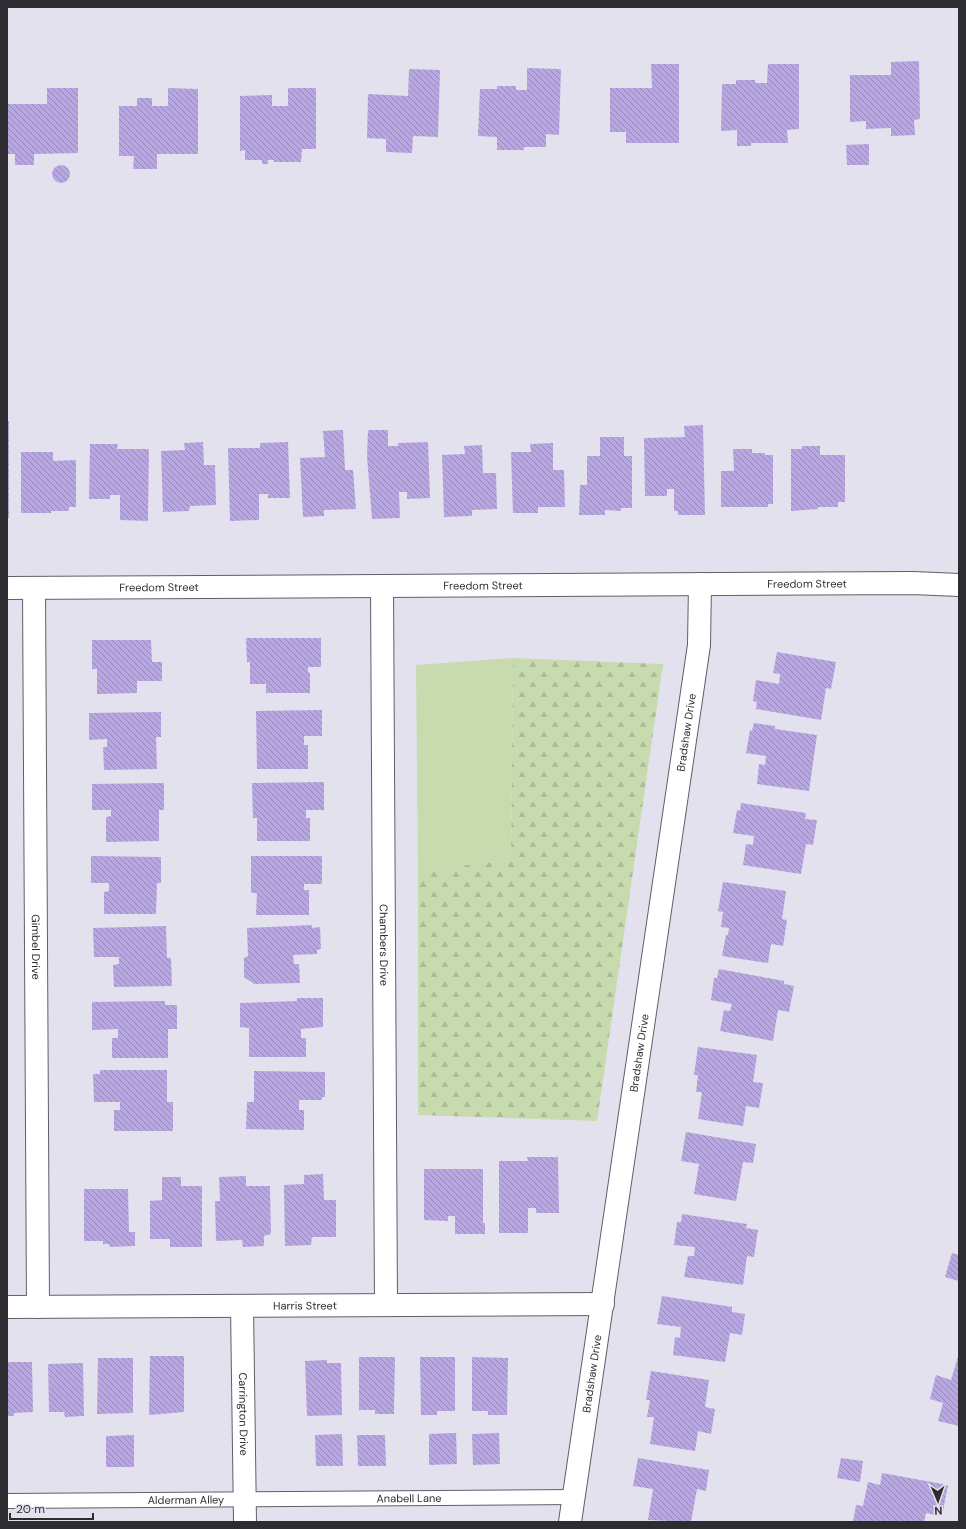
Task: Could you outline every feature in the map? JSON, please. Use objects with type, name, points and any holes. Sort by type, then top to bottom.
[{"type":"street","name":"Freedom Street","points":[[7,588],[913,583],[959,585]]},
{"type":"street","name":"Bradshaw Drive","points":[[570,1522],[699,645],[700,584]]},
{"type":"street","name":"Chambers Drive","points":[[382,586],[386,1305]]},
{"type":"street","name":"Gimbel Drive","points":[[34,588],[38,1307]]},
{"type":"street","name":"Harris Street","points":[[7,1307],[603,1304]]},
{"type":"street","name":"Carrington Drive","points":[[242,1306],[245,1522]]},
{"type":"lane","name":"Anabell Lane","points":[[244,1499],[574,1497]]},
{"type":"lane","name":"Alderman Alley","points":[[7,1501],[244,1499]]},
{"type":"green space","points":[[513,658],[511,860],[418,871],[416,665]]},
{"type":"green space","points":[[513,658],[663,664],[597,1121],[418,1115],[418,871],[511,860]]},
{"type":"building","points":[[919,61],[920,119],[914,120],[915,135],[891,136],[891,128],[866,129],[866,121],[850,122],[850,75],[891,75],[891,62]]},
{"type":"building","points":[[651,64],[679,64],[679,143],[626,143],[626,132],[610,132],[610,88],[652,88]]},
{"type":"building","points":[[768,64],[799,64],[799,129],[787,130],[788,143],[751,143],[751,146],[737,146],[737,130],[721,131],[722,84],[736,84],[736,80],[755,80],[755,83],[767,83]]},
{"type":"building","points":[[527,68],[561,69],[559,135],[546,134],[546,147],[524,147],[524,150],[497,150],[497,137],[478,136],[480,89],[497,89],[497,86],[516,86],[516,90],[527,90]]},
{"type":"building","points":[[409,69],[440,70],[438,137],[413,136],[412,153],[386,152],[386,139],[367,138],[368,94],[408,96]]},
{"type":"building","points":[[47,88],[78,88],[78,153],[34,154],[34,165],[15,165],[15,154],[7,154],[7,104],[47,104]]},
{"type":"building","points":[[168,88],[198,89],[198,154],[157,154],[157,169],[133,169],[134,156],[119,156],[119,106],[137,106],[137,98],[152,98],[152,106],[168,106]]},
{"type":"building","points":[[288,88],[316,88],[316,149],[302,149],[301,162],[274,162],[274,160],[268,160],[268,164],[262,164],[262,160],[245,160],[245,150],[240,151],[240,96],[272,95],[272,106],[288,106]]},
{"type":"building","points":[[869,144],[869,165],[847,165],[846,145]]},
{"type":"building","points":[[57,165],[65,165],[70,170],[68,181],[65,183],[57,183],[52,178],[52,170]]},
{"type":"building","points":[[7,421],[9,421],[9,518],[7,518]]},
{"type":"building","points":[[703,425],[705,515],[678,515],[678,511],[674,511],[674,489],[667,489],[667,496],[645,496],[644,438],[685,437],[684,426]]},
{"type":"building","points":[[343,430],[345,470],[353,470],[356,509],[324,510],[324,516],[303,517],[300,458],[325,457],[323,431]]},
{"type":"building","points":[[368,430],[388,430],[388,446],[398,446],[398,443],[428,442],[430,498],[407,499],[407,492],[399,492],[400,518],[372,519],[367,456]]},
{"type":"building","points":[[600,437],[624,437],[624,456],[632,456],[632,508],[621,508],[621,511],[605,510],[605,515],[579,515],[580,485],[587,485],[587,456],[600,456]]},
{"type":"building","points":[[203,442],[204,465],[215,465],[216,505],[190,506],[189,511],[163,512],[161,451],[185,450],[184,443]]},
{"type":"building","points":[[288,442],[290,498],[268,498],[268,494],[259,494],[259,520],[230,521],[228,448],[260,448],[260,443]]},
{"type":"building","points":[[553,443],[553,470],[564,470],[565,507],[538,507],[538,513],[513,513],[511,452],[531,452],[530,444]]},
{"type":"building","points":[[90,444],[118,444],[117,449],[149,449],[148,521],[120,520],[120,495],[110,495],[110,499],[89,499]]},
{"type":"building","points":[[482,445],[483,473],[496,473],[497,509],[472,510],[472,516],[444,517],[442,455],[465,454],[464,446]]},
{"type":"building","points":[[802,446],[820,446],[820,455],[845,455],[845,502],[838,502],[838,507],[818,507],[818,509],[791,511],[791,449],[802,449]]},
{"type":"building","points":[[733,449],[752,449],[752,453],[765,453],[765,455],[773,455],[773,504],[768,504],[768,507],[721,507],[721,471],[734,471]]},
{"type":"building","points":[[21,452],[53,452],[53,461],[76,460],[76,507],[69,507],[69,511],[51,511],[51,513],[21,513]]},
{"type":"building","points":[[246,638],[321,638],[321,667],[308,667],[308,672],[310,673],[310,693],[266,693],[266,684],[250,684],[250,662],[247,662]]},
{"type":"building","points":[[92,640],[151,640],[152,662],[162,662],[162,681],[137,681],[137,693],[97,694],[97,669],[92,669]]},
{"type":"building","points":[[777,652],[836,662],[831,689],[826,688],[821,720],[756,709],[757,702],[753,701],[756,680],[779,684],[780,674],[773,673]]},
{"type":"building","points":[[322,710],[322,736],[304,736],[304,745],[308,745],[308,769],[257,769],[256,711]]},
{"type":"building","points":[[161,712],[161,737],[156,737],[157,769],[104,770],[103,747],[107,747],[107,739],[89,740],[89,713]]},
{"type":"building","points":[[754,723],[775,726],[775,729],[817,735],[809,791],[757,784],[759,764],[765,765],[766,756],[746,753],[750,730],[752,731]]},
{"type":"building","points":[[324,782],[324,810],[306,810],[306,818],[310,818],[310,841],[257,841],[257,818],[253,818],[252,783]]},
{"type":"building","points":[[164,783],[164,810],[159,810],[159,841],[106,842],[106,817],[111,816],[111,810],[92,810],[92,784]]},
{"type":"building","points":[[741,803],[806,813],[805,819],[817,820],[813,845],[806,844],[801,874],[743,865],[746,844],[753,845],[754,836],[733,833],[737,810],[740,811]]},
{"type":"building","points":[[91,856],[161,857],[161,883],[157,883],[156,914],[104,914],[104,892],[109,891],[109,883],[91,883]]},
{"type":"building","points":[[251,856],[322,856],[322,884],[304,884],[304,890],[309,890],[309,915],[256,915],[257,893],[251,893]]},
{"type":"building","points":[[723,882],[786,891],[782,919],[787,920],[783,946],[771,944],[768,963],[722,956],[726,935],[728,935],[729,928],[721,927],[723,912],[718,911]]},
{"type":"building","points":[[312,925],[312,928],[320,927],[321,949],[317,950],[317,954],[293,955],[294,964],[299,964],[300,983],[254,984],[244,977],[244,958],[248,956],[247,928]]},
{"type":"building","points":[[166,926],[167,958],[171,958],[172,986],[114,987],[113,965],[119,964],[119,957],[94,957],[93,928]]},
{"type":"building","points":[[719,969],[784,981],[784,984],[794,986],[789,1012],[778,1010],[773,1041],[720,1031],[724,1010],[730,1011],[732,1004],[711,1000],[714,978],[717,978]]},
{"type":"building","points":[[297,998],[323,998],[323,1027],[301,1029],[301,1038],[306,1038],[306,1057],[249,1057],[249,1028],[240,1027],[240,1003],[297,1001]]},
{"type":"building","points":[[165,1001],[165,1005],[177,1005],[177,1029],[168,1029],[168,1058],[112,1058],[112,1038],[118,1038],[118,1029],[92,1030],[92,1002]]},
{"type":"building","points":[[698,1047],[757,1055],[753,1082],[763,1083],[759,1108],[746,1106],[743,1126],[698,1119],[702,1092],[696,1092],[698,1075],[694,1075]]},
{"type":"building","points":[[100,1070],[167,1070],[167,1102],[173,1102],[173,1131],[114,1131],[114,1110],[120,1110],[120,1102],[94,1102],[93,1074],[100,1074]]},
{"type":"building","points":[[254,1071],[325,1072],[325,1097],[322,1097],[322,1100],[299,1100],[299,1110],[304,1110],[304,1130],[246,1129],[247,1102],[254,1102]]},
{"type":"building","points":[[686,1132],[756,1144],[753,1163],[743,1162],[736,1201],[694,1194],[699,1164],[681,1161]]},
{"type":"building","points":[[527,1157],[558,1157],[559,1213],[536,1213],[536,1208],[528,1208],[528,1233],[499,1233],[499,1161],[528,1161]]},
{"type":"building","points":[[424,1169],[483,1169],[483,1223],[485,1223],[485,1234],[455,1234],[455,1216],[448,1216],[448,1221],[424,1220]]},
{"type":"building","points":[[323,1174],[324,1200],[336,1200],[336,1237],[312,1237],[311,1245],[285,1246],[284,1185],[304,1184],[304,1175]]},
{"type":"building","points":[[246,1176],[246,1186],[270,1186],[271,1234],[264,1236],[264,1246],[243,1247],[242,1240],[216,1241],[215,1201],[220,1201],[219,1177]]},
{"type":"building","points":[[162,1177],[181,1177],[181,1186],[202,1186],[202,1247],[170,1247],[170,1239],[150,1239],[150,1201],[162,1200]]},
{"type":"building","points":[[84,1189],[128,1189],[129,1232],[135,1232],[135,1246],[110,1247],[109,1244],[103,1244],[103,1241],[84,1241]]},
{"type":"building","points":[[682,1214],[747,1224],[746,1228],[758,1230],[754,1257],[747,1256],[743,1285],[684,1277],[688,1256],[694,1256],[695,1247],[674,1245],[677,1222],[681,1222]]},
{"type":"building","points":[[952,1253],[959,1255],[959,1281],[945,1277]]},
{"type":"building","points":[[662,1296],[732,1307],[732,1312],[745,1314],[742,1335],[730,1333],[725,1362],[673,1355],[675,1337],[680,1338],[681,1327],[657,1324]]},
{"type":"building","points":[[959,1353],[959,1426],[938,1421],[943,1403],[930,1399],[936,1375],[951,1380]]},
{"type":"building","points":[[150,1356],[184,1356],[184,1412],[149,1415]]},
{"type":"building","points":[[359,1357],[395,1357],[394,1414],[375,1414],[375,1410],[359,1410]]},
{"type":"building","points":[[420,1357],[455,1357],[455,1411],[437,1411],[437,1415],[421,1415]]},
{"type":"building","points":[[472,1357],[508,1358],[507,1415],[488,1415],[488,1411],[472,1411]]},
{"type":"building","points":[[98,1358],[133,1358],[133,1413],[97,1414]]},
{"type":"building","points":[[327,1360],[327,1363],[341,1363],[342,1415],[307,1416],[305,1361]]},
{"type":"building","points":[[7,1362],[32,1362],[33,1412],[14,1413],[14,1416],[7,1416]]},
{"type":"building","points":[[83,1363],[84,1416],[65,1417],[64,1412],[49,1412],[48,1364]]},
{"type":"building","points":[[651,1371],[709,1380],[705,1407],[715,1409],[711,1434],[698,1431],[695,1451],[650,1444],[654,1417],[647,1417],[650,1400],[646,1400]]},
{"type":"building","points":[[456,1433],[457,1464],[429,1465],[429,1434]]},
{"type":"building","points":[[499,1433],[500,1464],[473,1465],[472,1434]]},
{"type":"building","points":[[342,1434],[343,1466],[316,1466],[315,1435]]},
{"type":"building","points":[[134,1435],[134,1467],[106,1467],[106,1436]]},
{"type":"building","points":[[357,1435],[385,1435],[386,1466],[358,1466]]},
{"type":"building","points":[[638,1458],[709,1470],[706,1491],[697,1489],[691,1522],[648,1520],[653,1489],[633,1486]]},
{"type":"building","points":[[841,1458],[863,1461],[860,1482],[837,1478]]},
{"type":"building","points":[[882,1473],[948,1485],[942,1516],[926,1513],[924,1522],[853,1522],[856,1505],[863,1506],[868,1482],[880,1485]]}]
